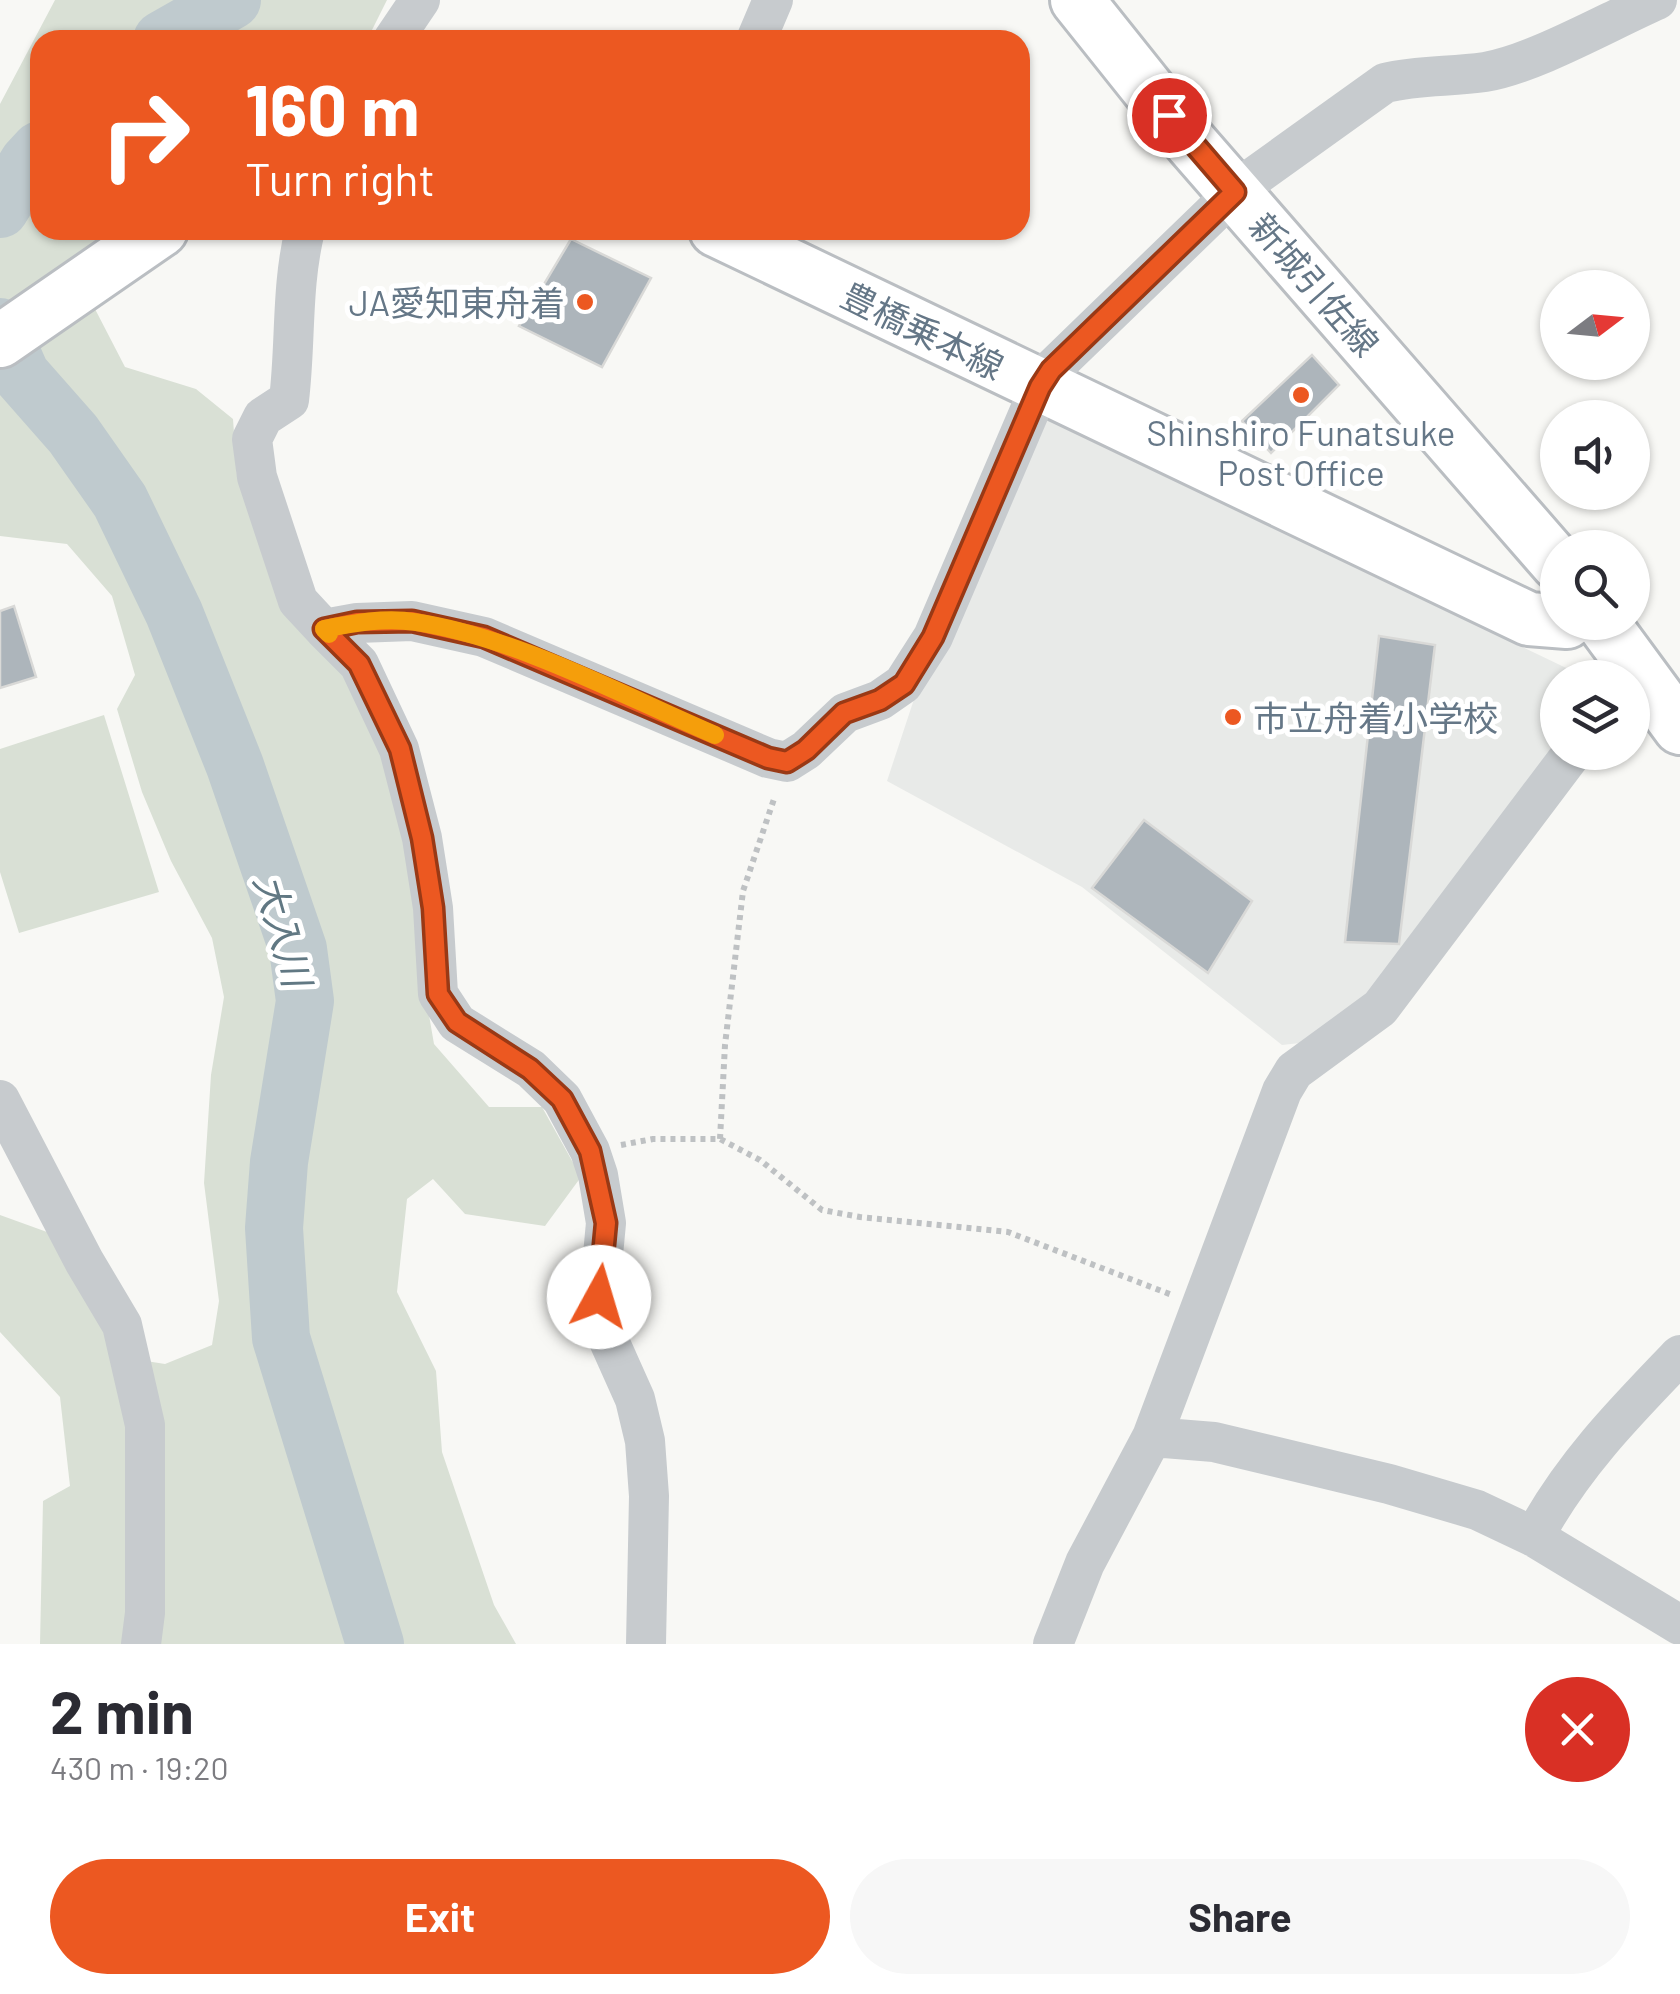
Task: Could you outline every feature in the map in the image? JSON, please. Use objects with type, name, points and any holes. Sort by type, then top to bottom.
[{"type":"main road","name":"新城引佐線","points":[[1078,0],[1235,192],[1540,543]]},
{"type":"main road","points":[[0,341],[146,240]]},
{"type":"main road","name":"豊橋乗本線","points":[[737,240],[1528,619],[1540,620]]},
{"type":"main road","points":[[1650,693],[1680,728]]},
{"type":"street","points":[[400,30],[420,0]]},
{"type":"street","points":[[760,30],[772,0]]},
{"type":"street","points":[[324,629],[357,622],[412,621],[484,637],[768,758],[787,762],[806,750],[844,713],[880,700],[904,684],[933,637],[1040,387],[1051,370],[1235,192],[1385,83],[1413,76],[1486,72],[1520,62],[1657,0]]},
{"type":"street","points":[[302,240],[295,270],[294,358],[289,400],[262,418],[252,439],[256,477],[298,600],[359,664],[400,749],[422,838],[433,908],[438,994],[457,1022],[530,1069],[562,1099],[590,1151],[606,1223],[599,1297],[601,1324],[635,1399],[645,1442],[649,1496],[646,1644]]},
{"type":"street","points":[[1053,1644],[1084,1564],[1152,1437],[1282,1091],[1294,1071],[1380,1008],[1559,770]]},
{"type":"street","points":[[0,1100],[122,1325],[144,1425],[145,1613],[141,1644]]},
{"type":"street","points":[[1534,1537],[1558,1492],[1627,1410],[1680,1355]]},
{"type":"street","points":[[1152,1437],[1214,1442],[1477,1510],[1534,1537],[1680,1625]]},
{"type":"path","points":[[720,1140],[743,891],[787,762]]},
{"type":"path","points":[[590,1151],[653,1139],[720,1140],[760,1160],[822,1210],[860,1218],[1008,1232],[1202,1306]]},
{"type":"shaded area","points":[[55,0],[387,0],[372,30],[39,30]]},
{"type":"shaded area","points":[[30,47],[30,240],[97,240],[74,256],[95,309],[125,367],[196,389],[233,419],[237,476],[384,738],[428,902],[425,992],[434,1044],[489,1107],[542,1107],[581,1177],[545,1226],[465,1214],[433,1179],[407,1199],[397,1292],[436,1371],[442,1452],[494,1605],[516,1644],[40,1644],[43,1501],[70,1486],[60,1397],[0,1332],[0,1215],[47,1232],[121,1357],[165,1364],[212,1345],[219,1301],[204,1183],[211,1075],[224,997],[212,938],[171,861],[142,792],[117,709],[135,675],[112,596],[67,544],[0,536],[0,104]]},
{"type":"shaded area","name":"市立舟着小学校","points":[[1045,417],[1550,660],[1540,660],[1542,770],[1366,997],[1309,1042],[1282,1045],[1082,887],[887,781],[919,684]]},
{"type":"shaded area","points":[[104,715],[159,892],[19,933],[0,872],[0,749]]},
{"type":"building","name":"JA愛知東舟着","points":[[570,240],[651,278],[602,367],[519,326]]},
{"type":"building","points":[[1312,355],[1339,385],[1271,453],[1242,421]]},
{"type":"building","points":[[14,606],[36,677],[0,688],[0,611]]},
{"type":"building","points":[[1379,636],[1435,645],[1399,944],[1345,942]]},
{"type":"building","points":[[1144,820],[1252,901],[1208,973],[1092,888]]},
{"type":"waterway","name":"大入川","points":[[180,30],[232,0]]},
{"type":"waterway","name":"大入川","points":[[0,209],[30,161]]},
{"type":"waterway","name":"大入川","points":[[0,327],[21,375],[73,434],[120,501],[174,613],[235,766],[298,949],[305,1001],[279,1162],[274,1228],[281,1338],[375,1644]]},
{"type":"slow traffic","points":[[329,634],[324,629],[357,622],[412,621],[484,637],[715,735]]},
{"type":"place","name":"JA愛知東舟着","points":[[585,302]]},
{"type":"place","name":"Shinshiro Funatsuke Post Office","points":[[1301,395]]},
{"type":"place","name":"市立舟着小学校","points":[[1233,717]]},
{"type":"route","points":[[599,1297],[606,1223],[590,1151],[562,1099],[530,1069],[457,1022],[438,994],[433,908],[422,838],[400,749],[359,664],[324,629],[357,622],[412,621],[484,637],[768,758],[787,762],[806,750],[844,713],[880,700],[904,684],[933,637],[1040,387],[1051,370],[1235,192],[1169,115]]}]
